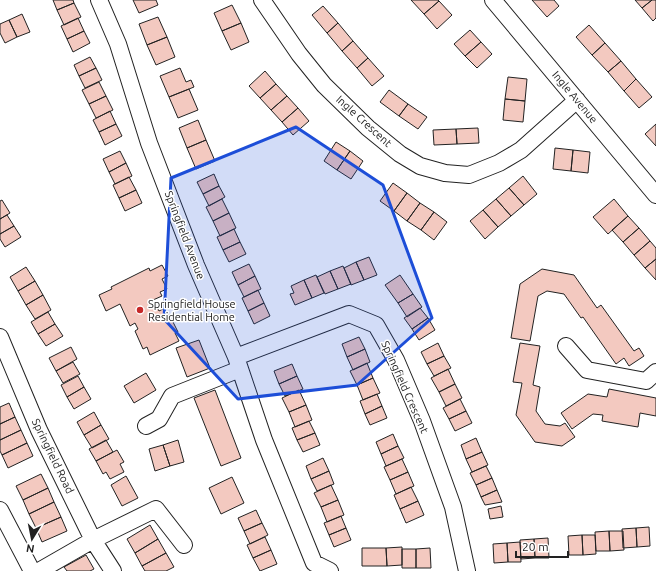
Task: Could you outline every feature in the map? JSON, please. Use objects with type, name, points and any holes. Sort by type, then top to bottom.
[{"type":"street","name":"Springfield Avenue","points":[[99,0],[118,44],[149,143],[188,244],[238,363],[264,440],[314,563],[330,571]]},
{"type":"street","name":"Ingle Crescent","points":[[262,0],[299,54],[324,85],[368,128],[400,154],[420,166],[445,173],[469,175],[499,163],[521,150],[577,100]]},
{"type":"street","name":"Ingle Avenue","points":[[493,0],[656,195]]},
{"type":"street","name":"Springfield Crescent","points":[[146,426],[159,419],[172,396],[238,363],[349,314],[376,325],[396,360],[422,420],[453,507],[467,571]]},
{"type":"street","name":"Springfield Road","points":[[0,337],[39,430],[93,540],[113,571]]},
{"type":"street","points":[[566,346],[587,370],[646,381],[656,372]]},
{"type":"street","points":[[40,571],[93,540],[156,509],[184,544]]},
{"type":"street","points":[[0,510],[32,571]]},
{"type":"highlighted area","points":[[296,127],[383,185],[432,318],[357,385],[238,399],[164,319],[171,178]]},
{"type":"building","points":[[53,0],[73,0],[74,3],[57,10]]},
{"type":"building","points":[[133,0],[156,0],[158,5],[139,13]]},
{"type":"building","points":[[411,0],[438,0],[439,1],[424,14]]},
{"type":"building","points":[[532,0],[554,0],[559,6],[547,17]]},
{"type":"building","points":[[635,0],[652,0],[642,8]]},
{"type":"building","points":[[652,0],[656,0],[656,18],[653,21],[642,8]]},
{"type":"building","points":[[439,1],[452,15],[437,29],[424,14]]},
{"type":"building","points":[[74,3],[81,17],[64,25],[57,10]]},
{"type":"building","points":[[232,5],[241,23],[222,31],[214,13]]},
{"type":"building","points":[[323,6],[338,23],[327,33],[312,15]]},
{"type":"building","points":[[22,14],[30,32],[17,37],[9,20]]},
{"type":"building","points":[[158,17],[167,37],[147,45],[139,24]]},
{"type":"building","points":[[78,18],[84,31],[67,39],[61,26]]},
{"type":"building","points":[[9,20],[17,37],[5,43],[0,33],[0,24]]},
{"type":"building","points":[[241,23],[249,42],[231,50],[222,31]]},
{"type":"building","points":[[338,23],[353,41],[342,51],[327,33]]},
{"type":"building","points":[[589,25],[605,43],[592,55],[576,37]]},
{"type":"building","points":[[470,30],[481,42],[465,56],[454,44]]},
{"type":"building","points":[[84,31],[90,43],[73,52],[67,39]]},
{"type":"building","points":[[167,37],[175,57],[156,65],[147,45]]},
{"type":"building","points":[[353,41],[368,58],[357,68],[342,51]]},
{"type":"building","points":[[481,42],[492,54],[477,68],[465,56]]},
{"type":"building","points":[[605,43],[621,61],[608,72],[592,55]]},
{"type":"building","points":[[90,57],[96,68],[79,76],[74,65]]},
{"type":"building","points":[[368,58],[384,76],[372,86],[357,68]]},
{"type":"building","points":[[621,61],[636,79],[624,91],[608,72]]},
{"type":"building","points":[[96,68],[102,80],[85,88],[79,76]]},
{"type":"building","points":[[180,68],[186,82],[191,80],[194,87],[169,97],[160,76]]},
{"type":"building","points":[[265,71],[276,84],[260,98],[249,86]]},
{"type":"building","points":[[508,77],[527,79],[525,101],[505,99]]},
{"type":"building","points":[[636,79],[652,97],[639,108],[624,91]]},
{"type":"building","points":[[99,82],[106,96],[89,104],[82,90]]},
{"type":"building","points":[[276,84],[287,96],[271,110],[260,98]]},
{"type":"building","points":[[189,89],[198,110],[178,118],[169,97]]},
{"type":"building","points":[[389,90],[408,104],[399,116],[380,102]]},
{"type":"building","points":[[106,96],[113,110],[96,118],[89,104]]},
{"type":"building","points":[[287,96],[298,108],[282,122],[271,110]]},
{"type":"building","points":[[505,99],[525,101],[523,122],[503,120]]},
{"type":"building","points":[[408,104],[427,117],[418,129],[399,116]]},
{"type":"building","points":[[298,108],[309,121],[293,135],[282,122]]},
{"type":"building","points":[[110,111],[116,124],[99,132],[93,120]]},
{"type":"building","points":[[198,120],[206,140],[187,148],[179,128]]},
{"type":"building","points":[[116,124],[122,136],[105,145],[99,132]]},
{"type":"building","points":[[656,124],[656,146],[645,134]]},
{"type":"building","points":[[478,128],[479,143],[457,144],[456,129]]},
{"type":"building","points":[[456,129],[457,144],[434,145],[433,130]]},
{"type":"building","points":[[206,140],[215,161],[196,169],[187,148]]},
{"type":"building","points":[[336,142],[350,151],[337,170],[324,161]]},
{"type":"building","points":[[555,148],[573,150],[571,171],[553,169]]},
{"type":"building","points":[[573,150],[590,152],[588,173],[571,171]]},
{"type":"building","points":[[120,151],[126,163],[109,172],[103,159]]},
{"type":"building","points":[[350,151],[363,161],[351,179],[337,170]]},
{"type":"building","points":[[126,163],[132,176],[115,184],[109,172]]},
{"type":"building","points":[[214,174],[219,186],[203,194],[197,182]]},
{"type":"building","points":[[523,176],[537,194],[524,205],[509,188]]},
{"type":"building","points":[[129,177],[136,190],[119,198],[113,185]]},
{"type":"building","points":[[393,183],[407,193],[394,211],[380,201]]},
{"type":"building","points":[[219,186],[225,197],[209,206],[203,194]]},
{"type":"building","points":[[509,188],[524,205],[511,216],[496,199]]},
{"type":"building","points":[[136,190],[142,203],[125,211],[119,198]]},
{"type":"building","points":[[407,193],[420,203],[407,221],[394,211]]},
{"type":"building","points":[[222,199],[229,213],[213,221],[206,207]]},
{"type":"building","points":[[496,199],[511,216],[498,227],[483,210]]},
{"type":"building","points":[[614,199],[628,216],[608,234],[593,217]]},
{"type":"building","points":[[2,200],[10,213],[0,219],[0,201]]},
{"type":"building","points":[[420,203],[434,212],[421,230],[407,221]]},
{"type":"building","points":[[483,210],[498,227],[485,239],[470,221]]},
{"type":"building","points":[[434,212],[447,222],[434,240],[421,230]]},
{"type":"building","points":[[229,213],[236,228],[220,236],[213,221]]},
{"type":"building","points":[[7,215],[14,226],[0,234],[0,219]]},
{"type":"building","points":[[628,216],[639,228],[623,242],[612,230]]},
{"type":"building","points":[[14,226],[21,237],[5,247],[0,239],[0,234]]},
{"type":"building","points":[[639,228],[650,241],[634,255],[623,242]]},
{"type":"building","points":[[234,229],[240,242],[223,250],[217,237]]},
{"type":"building","points":[[650,241],[656,248],[656,259],[645,268],[634,255]]},
{"type":"building","points":[[240,242],[246,254],[229,262],[223,250]]},
{"type":"building","points":[[369,257],[377,275],[364,280],[356,262]]},
{"type":"building","points":[[656,259],[656,280],[645,268]]},
{"type":"building","points":[[356,262],[364,280],[351,285],[344,268]]},
{"type":"building","points":[[249,264],[255,276],[238,285],[232,272]]},
{"type":"building","name":"Springfield House Residential Home","points":[[162,265],[168,276],[162,279],[167,289],[160,292],[162,296],[153,300],[159,311],[163,309],[166,316],[169,314],[178,332],[175,333],[179,341],[150,355],[147,347],[143,349],[135,331],[138,329],[135,323],[130,326],[120,304],[106,311],[99,295],[112,289],[111,287],[149,268],[150,271]]},
{"type":"building","points":[[343,266],[351,284],[338,289],[330,271]]},
{"type":"building","points":[[26,267],[35,281],[18,291],[10,277]]},
{"type":"building","points":[[542,269],[574,275],[597,308],[601,305],[634,351],[639,348],[644,356],[629,366],[624,358],[616,364],[583,317],[581,318],[564,294],[547,291],[538,296],[530,341],[511,338],[520,284]]},
{"type":"building","points":[[330,271],[338,289],[325,294],[317,277]]},
{"type":"building","points":[[316,275],[324,293],[312,298],[304,280]]},
{"type":"building","points":[[400,275],[413,294],[398,303],[385,285]]},
{"type":"building","points":[[255,276],[261,289],[244,297],[238,285]]},
{"type":"building","points":[[304,280],[312,298],[295,305],[290,294],[294,293],[291,286]]},
{"type":"building","points":[[35,281],[43,295],[26,305],[18,291]]},
{"type":"building","points":[[258,290],[264,303],[248,311],[242,298]]},
{"type":"building","points":[[413,294],[422,307],[407,317],[398,303]]},
{"type":"building","points":[[43,295],[51,310],[35,319],[26,305]]},
{"type":"building","points":[[264,303],[270,316],[254,324],[248,311]]},
{"type":"building","points":[[420,308],[428,318],[412,329],[404,318]]},
{"type":"building","points":[[48,312],[55,324],[38,334],[31,322]]},
{"type":"building","points":[[428,318],[435,330],[419,340],[412,329]]},
{"type":"building","points":[[55,324],[63,336],[46,346],[38,334]]},
{"type":"building","points":[[359,337],[365,349],[347,357],[342,344]]},
{"type":"building","points":[[199,340],[210,368],[187,377],[176,348]]},
{"type":"building","points":[[438,343],[444,356],[427,364],[421,352]]},
{"type":"building","points":[[520,343],[540,346],[533,385],[540,387],[536,411],[545,424],[560,426],[565,423],[575,437],[562,446],[535,442],[516,415],[522,383],[513,382]]},
{"type":"building","points":[[71,347],[77,359],[56,371],[49,358]]},
{"type":"building","points":[[365,349],[370,362],[353,370],[347,357]]},
{"type":"building","points":[[444,356],[451,368],[434,376],[427,364]]},
{"type":"building","points":[[73,362],[80,374],[63,383],[56,371]]},
{"type":"building","points":[[367,363],[373,378],[357,385],[350,371]]},
{"type":"building","points":[[292,364],[297,376],[279,384],[274,371]]},
{"type":"building","points":[[448,369],[455,384],[439,392],[431,378]]},
{"type":"building","points":[[146,373],[156,390],[134,403],[124,386]]},
{"type":"building","points":[[78,376],[84,387],[67,397],[61,385]]},
{"type":"building","points":[[297,376],[303,389],[285,396],[279,384]]},
{"type":"building","points":[[373,378],[380,393],[363,400],[357,385]]},
{"type":"building","points":[[455,384],[462,398],[446,406],[439,392]]},
{"type":"building","points":[[84,387],[91,399],[74,409],[67,397]]},
{"type":"building","points":[[609,389],[656,398],[656,416],[640,413],[638,427],[602,421],[603,415],[593,414],[572,429],[561,413],[588,394],[607,397]]},
{"type":"building","points":[[215,390],[241,458],[221,466],[194,398]]},
{"type":"building","points":[[299,390],[306,405],[289,412],[282,398]]},
{"type":"building","points":[[377,394],[382,406],[365,414],[360,401]]},
{"type":"building","points":[[460,399],[466,411],[449,419],[443,408]]},
{"type":"building","points":[[9,403],[15,417],[0,424],[0,407]]},
{"type":"building","points":[[306,405],[312,420],[295,427],[289,412]]},
{"type":"building","points":[[382,406],[387,418],[370,425],[365,414]]},
{"type":"building","points":[[466,411],[472,423],[455,431],[449,419]]},
{"type":"building","points":[[94,412],[101,425],[84,435],[77,422]]},
{"type":"building","points":[[15,417],[21,430],[0,440],[0,424]]},
{"type":"building","points":[[309,421],[315,433],[297,440],[292,428]]},
{"type":"building","points":[[101,425],[109,439],[92,448],[84,435]]},
{"type":"building","points":[[21,430],[27,443],[2,455],[0,451],[0,440]]},
{"type":"building","points":[[315,433],[320,445],[303,452],[297,440]]},
{"type":"building","points":[[393,434],[398,446],[381,454],[376,442]]},
{"type":"building","points":[[476,438],[482,452],[466,459],[461,445]]},
{"type":"building","points":[[106,440],[113,452],[96,461],[89,449]]},
{"type":"building","points":[[178,440],[184,462],[170,466],[163,445]]},
{"type":"building","points":[[27,443],[33,456],[8,468],[2,455]]},
{"type":"building","points":[[163,445],[170,466],[155,471],[149,449]]},
{"type":"building","points":[[398,446],[404,458],[386,466],[381,454]]},
{"type":"building","points":[[117,450],[124,462],[120,464],[124,472],[110,479],[106,472],[103,474],[96,461]]},
{"type":"building","points":[[482,452],[488,465],[472,472],[466,459]]},
{"type":"building","points":[[323,458],[329,471],[311,479],[306,466]]},
{"type":"building","points":[[402,459],[408,472],[390,480],[384,467]]},
{"type":"building","points":[[486,466],[492,478],[476,485],[470,473]]},
{"type":"building","points":[[329,471],[334,484],[317,491],[311,479]]},
{"type":"building","points":[[408,472],[414,486],[396,494],[390,480]]},
{"type":"building","points":[[41,474],[48,488],[23,500],[16,486]]},
{"type":"building","points":[[126,476],[138,498],[122,506],[111,485]]},
{"type":"building","points":[[232,477],[244,503],[221,514],[209,488]]},
{"type":"building","points":[[492,478],[497,490],[481,497],[476,485]]},
{"type":"building","points":[[331,485],[338,500],[321,507],[314,493]]},
{"type":"building","points":[[411,487],[418,501],[400,509],[394,495]]},
{"type":"building","points":[[48,488],[54,502],[29,514],[23,500]]},
{"type":"building","points":[[497,490],[502,502],[485,505],[481,497]]},
{"type":"building","points":[[338,500],[344,515],[327,522],[321,507]]},
{"type":"building","points":[[418,501],[424,515],[406,523],[400,509]]},
{"type":"building","points":[[54,502],[61,517],[36,528],[29,514]]},
{"type":"building","points":[[501,506],[503,517],[490,519],[488,509]]},
{"type":"building","points":[[256,510],[262,523],[244,531],[238,518]]},
{"type":"building","points":[[341,516],[346,528],[329,535],[324,523]]},
{"type":"building","points":[[61,517],[67,531],[42,542],[36,528]]},
{"type":"building","points":[[262,523],[268,535],[250,544],[244,531]]},
{"type":"building","points":[[150,525],[158,539],[135,553],[127,539]]},
{"type":"building","points":[[649,527],[650,546],[637,547],[636,528]]},
{"type":"building","points":[[346,528],[351,540],[334,547],[329,535]]},
{"type":"building","points":[[636,528],[637,547],[623,548],[622,529]]},
{"type":"building","points":[[609,531],[623,531],[624,550],[610,551]]},
{"type":"building","points":[[609,531],[610,551],[596,551],[595,532]]},
{"type":"building","points":[[582,535],[595,535],[596,554],[583,555]]},
{"type":"building","points":[[582,535],[583,555],[569,555],[568,536]]},
{"type":"building","points":[[265,537],[271,550],[253,558],[247,545]]},
{"type":"building","points":[[548,538],[549,558],[535,558],[534,539]]},
{"type":"building","points":[[158,539],[166,553],[142,566],[135,553]]},
{"type":"building","points":[[534,539],[535,558],[521,559],[520,540]]},
{"type":"building","points":[[520,542],[521,562],[508,562],[507,543]]},
{"type":"building","points":[[507,543],[508,562],[494,563],[493,544]]},
{"type":"building","points":[[402,547],[402,565],[387,566],[386,548]]},
{"type":"building","points":[[362,548],[386,548],[387,566],[362,566]]},
{"type":"building","points":[[430,548],[431,568],[416,568],[416,549]]},
{"type":"building","points":[[402,549],[416,549],[416,568],[402,568]]},
{"type":"building","points":[[271,550],[277,564],[260,571],[253,558]]},
{"type":"building","points":[[166,553],[174,567],[166,571],[145,571],[142,566]]},
{"type":"building","points":[[86,555],[94,569],[90,571],[67,571],[64,567]]},
{"type":"place","name":"Springfield House Residential Home","points":[[140,310]]}]
